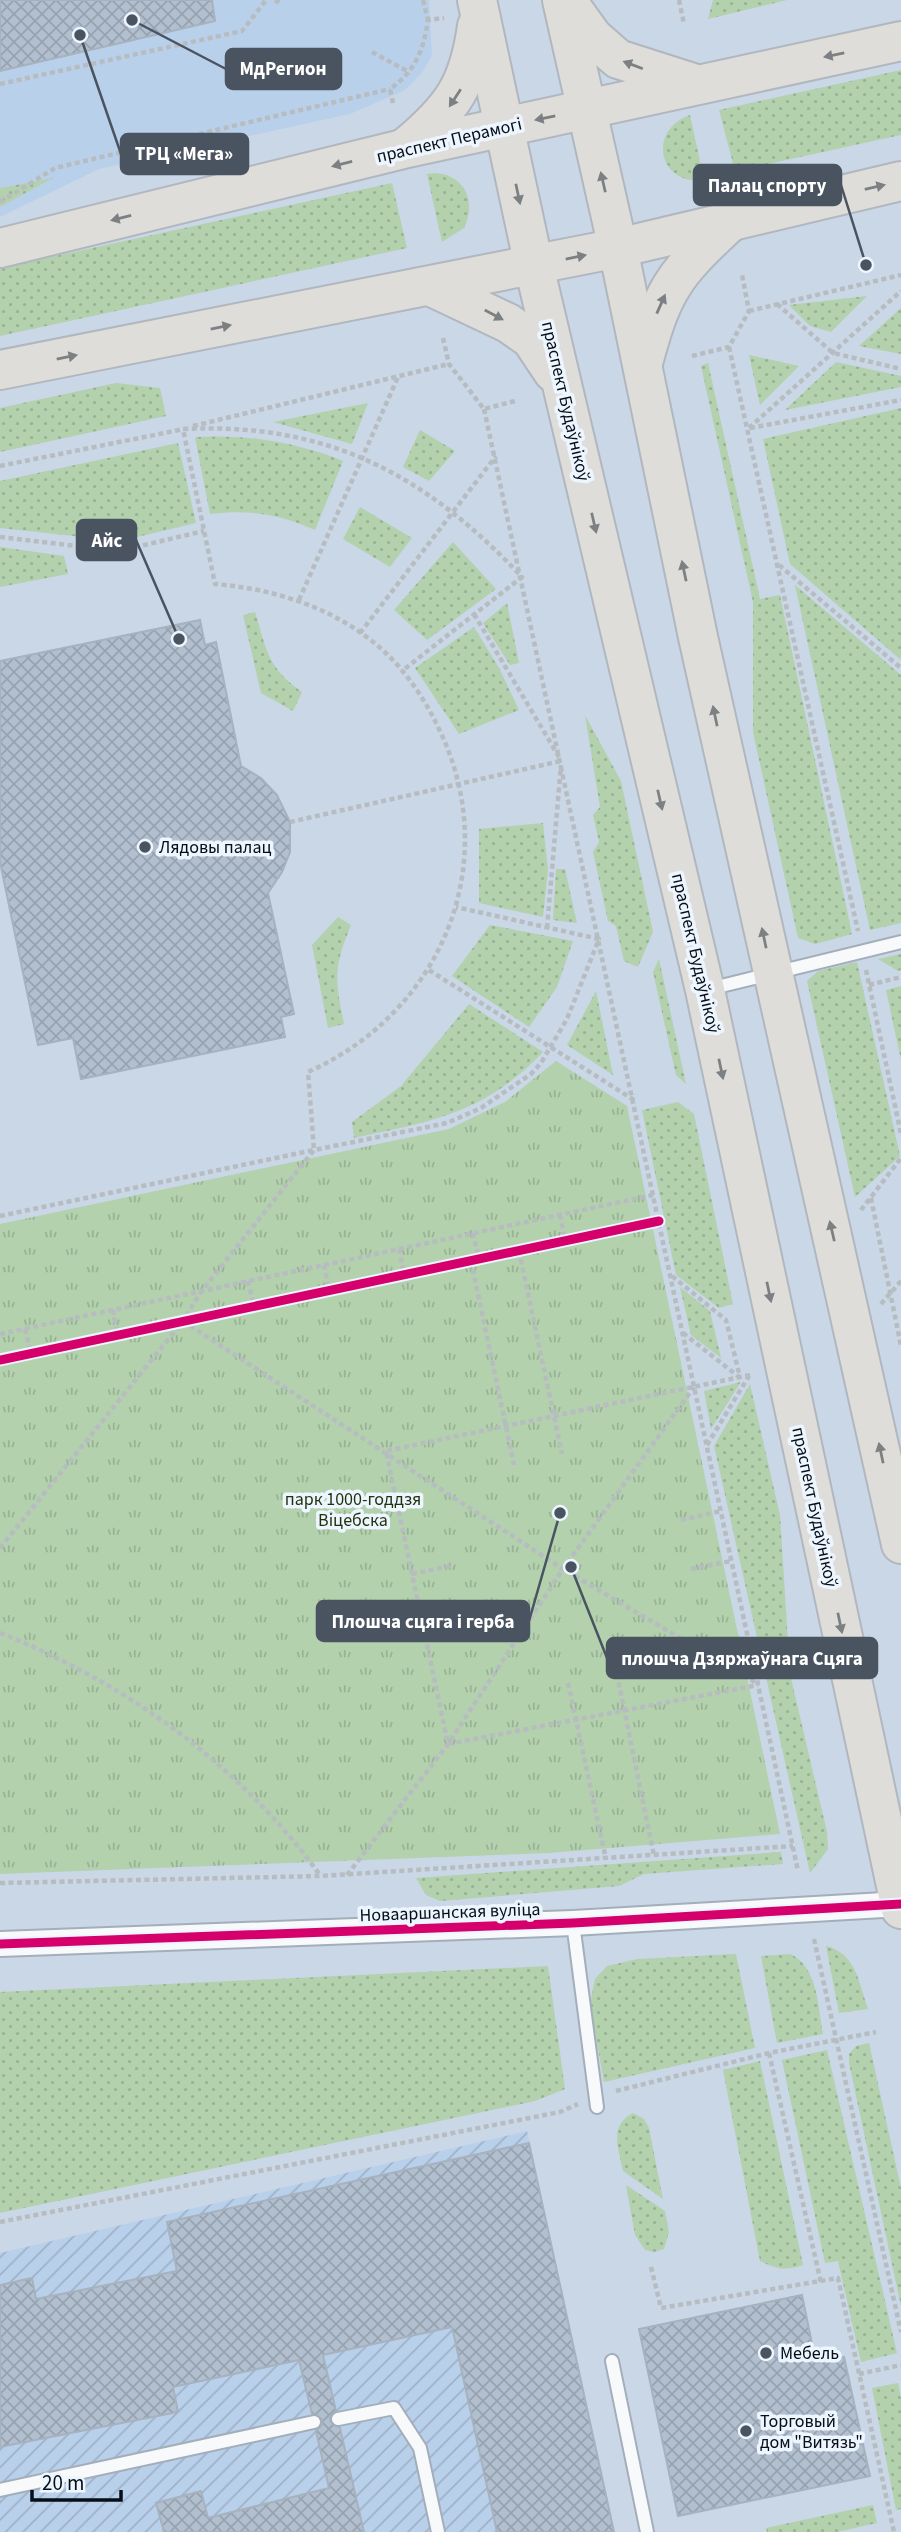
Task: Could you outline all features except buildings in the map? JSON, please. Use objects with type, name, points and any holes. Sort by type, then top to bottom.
[{"type":"main road","points":[[564,0],[593,37],[618,59],[698,84]]},
{"type":"main road","points":[[564,0],[772,974],[901,1544]]},
{"type":"main road","points":[[403,149],[436,122],[457,96],[472,62],[468,9]]},
{"type":"main road","name":"праспект Будаўнікоў","points":[[468,9],[504,127],[705,990],[901,1906]]},
{"type":"main road","name":"праспект Перамогі","points":[[0,248],[403,149],[901,41]]},
{"type":"main road","points":[[0,370],[432,287],[618,248],[901,181]]},
{"type":"main road","points":[[642,369],[655,318],[669,286],[691,258],[730,222]]},
{"type":"main road","points":[[432,287],[508,323],[531,339],[564,389]]},
{"type":"street","name":"Новааршанская вуліца","points":[[0,1944],[572,1923],[901,1906]]},
{"type":"lane","points":[[705,990],[901,942]]},
{"type":"lane","points":[[572,1923],[596,2101]]},
{"type":"lane","points":[[612,2361],[647,2532]]},
{"type":"lane","points":[[338,2419],[394,2409],[420,2448],[438,2532]]},
{"type":"lane","points":[[0,2490],[314,2422]]},
{"type":"path","points":[[0,84],[242,31],[266,0]]},
{"type":"path","points":[[0,202],[55,168],[390,89],[404,79],[424,48],[428,20],[423,0]]},
{"type":"path","points":[[679,0],[684,24]]},
{"type":"path","points":[[428,20],[468,9]]},
{"type":"path","points":[[372,52],[409,72]]},
{"type":"path","points":[[390,89],[393,103]]},
{"type":"path","points":[[742,275],[749,311],[729,348],[749,428],[901,1134]]},
{"type":"path","points":[[749,311],[901,275]]},
{"type":"path","points":[[749,428],[901,291]]},
{"type":"path","points":[[777,304],[833,353],[901,369]]},
{"type":"path","points":[[443,338],[449,364],[484,409],[496,456],[798,1871]]},
{"type":"path","points":[[692,356],[729,348]]},
{"type":"path","points":[[0,466],[183,429],[449,364]]},
{"type":"path","points":[[299,600],[398,377]]},
{"type":"path","points":[[749,428],[901,400]]},
{"type":"path","points":[[484,409],[516,401]]},
{"type":"path","points":[[183,429],[227,427],[262,431],[319,443],[363,459],[409,480],[453,511],[522,577]]},
{"type":"path","points":[[0,1548],[183,1321],[201,1292],[314,1150],[309,1072],[339,1058],[375,1033],[412,995],[429,970],[456,907],[464,854],[459,785],[449,751],[433,716],[402,671],[360,633],[299,600],[265,590],[215,584],[183,429]]},
{"type":"path","points":[[360,633],[496,456]]},
{"type":"path","points":[[0,537],[119,551],[204,531]]},
{"type":"path","points":[[778,564],[901,668]]},
{"type":"path","points":[[402,671],[522,577]]},
{"type":"path","points":[[474,614],[561,761],[547,928]]},
{"type":"path","points":[[290,822],[561,761]]},
{"type":"path","points":[[456,907],[599,939]]},
{"type":"path","points":[[0,1216],[463,1118],[499,1098],[531,1074],[567,1020],[599,939]]},
{"type":"path","points":[[429,970],[634,1100]]},
{"type":"path","points":[[869,985],[901,977]]},
{"type":"path","points":[[859,1213],[901,1158]]},
{"type":"path","points":[[0,1334],[653,1195]]},
{"type":"path","points":[[871,1198],[901,1343],[888,1344]]},
{"type":"path","points":[[560,1215],[565,1241]]},
{"type":"path","points":[[645,1224],[659,1222]]},
{"type":"path","points":[[474,1234],[475,1260],[514,1465]]},
{"type":"path","points":[[554,1244],[579,1238]]},
{"type":"path","points":[[530,1248],[515,1251],[562,1454]]},
{"type":"path","points":[[399,1249],[404,1275]]},
{"type":"path","points":[[457,1264],[490,1257]]},
{"type":"path","points":[[324,1265],[329,1291]]},
{"type":"path","points":[[392,1278],[417,1272]]},
{"type":"path","points":[[671,1275],[726,1320],[740,1377]]},
{"type":"path","points":[[877,1293],[880,1306],[901,1281]]},
{"type":"path","points":[[248,1282],[254,1307]]},
{"type":"path","points":[[316,1293],[341,1288]]},
{"type":"path","points":[[242,1309],[266,1304]]},
{"type":"path","points":[[113,1310],[118,1335]]},
{"type":"path","points":[[170,1324],[195,1319]]},
{"type":"path","points":[[183,1321],[563,1569],[758,1685]]},
{"type":"path","points":[[25,1329],[26,1354],[43,1350]]},
{"type":"path","points":[[106,1338],[131,1332]]},
{"type":"path","points":[[683,1333],[740,1377]]},
{"type":"path","points":[[386,1451],[750,1375],[708,1445]]},
{"type":"path","points":[[347,1875],[448,1744],[563,1569],[695,1386]]},
{"type":"path","points":[[386,1451],[448,1744]]},
{"type":"path","points":[[681,1520],[721,1511]]},
{"type":"path","points":[[691,1569],[731,1561]]},
{"type":"path","points":[[412,1574],[450,1566]]},
{"type":"path","points":[[423,1623],[460,1614]]},
{"type":"path","points":[[0,1633],[50,1653],[133,1699],[218,1765],[294,1839],[320,1876]]},
{"type":"path","points":[[617,1674],[654,1856]]},
{"type":"path","points":[[568,1683],[606,1859]]},
{"type":"path","points":[[448,1744],[758,1685]]},
{"type":"path","points":[[0,1883],[347,1875],[793,1846]]},
{"type":"path","points":[[814,1939],[901,2332]]},
{"type":"path","points":[[0,2222],[560,2112],[769,2053],[876,2032]]},
{"type":"path","points":[[769,2053],[821,2283]]},
{"type":"path","points":[[650,2267],[661,2308],[838,2278],[894,2532]]},
{"type":"path","points":[[859,2374],[901,2365]]},
{"type":"shaded area","points":[[0,0],[429,0],[432,56],[421,74],[405,90],[350,114],[99,169],[0,217]]},
{"type":"shaded area","points":[[527,2131],[614,2532],[0,2532],[0,2253]]},
{"type":"green space","points":[[713,0],[787,0],[708,19]]},
{"type":"green space","points":[[901,70],[901,135],[735,171],[719,110]]},
{"type":"green space","points":[[690,115],[704,180],[688,180],[676,174],[668,166],[664,155],[663,144],[668,132],[676,122]]},
{"type":"green space","points":[[435,173],[461,184],[466,191],[469,209],[464,228],[442,242],[427,174]]},
{"type":"green space","points":[[53,178],[0,207],[0,188]]},
{"type":"green space","points":[[392,183],[407,248],[0,336],[0,268]]},
{"type":"green space","points":[[867,296],[831,332],[810,326],[789,305]]},
{"type":"green space","points":[[901,308],[901,354],[859,346]]},
{"type":"green space","points":[[749,355],[799,366],[760,405]]},
{"type":"green space","points":[[836,362],[901,376],[901,387],[785,410]]},
{"type":"green space","points":[[708,363],[760,599],[780,595],[852,934],[815,944],[798,938],[753,732],[753,602],[701,366]]},
{"type":"green space","points":[[116,383],[160,388],[166,416],[0,452],[0,408]]},
{"type":"green space","points":[[368,403],[352,444],[273,422]]},
{"type":"green space","points":[[901,408],[901,660],[790,564],[763,439]]},
{"type":"green space","points":[[420,430],[455,451],[429,481],[403,467]]},
{"type":"green space","points":[[195,437],[232,437],[289,444],[343,461],[315,530],[264,514],[210,514]]},
{"type":"green space","points":[[178,443],[196,523],[120,541],[0,528],[0,481]]},
{"type":"green space","points":[[360,507],[412,538],[390,567],[343,539]]},
{"type":"green space","points":[[453,542],[496,589],[427,640],[394,610]]},
{"type":"green space","points":[[0,547],[64,556],[68,574],[0,587]]},
{"type":"green space","points":[[795,585],[901,675],[901,923],[870,930]]},
{"type":"green space","points":[[507,603],[519,663],[510,665],[483,623]]},
{"type":"green space","points":[[255,612],[266,648],[275,666],[302,692],[293,711],[261,693],[243,615]]},
{"type":"green space","points":[[474,627],[499,668],[519,710],[459,734],[415,668]]},
{"type":"green space","points":[[585,715],[621,781],[653,932],[638,967],[624,961],[616,926],[608,921],[593,852],[599,842],[593,815],[600,807]]},
{"type":"green space","points":[[543,823],[548,870],[543,917],[479,903],[479,829]]},
{"type":"green space","points":[[556,869],[565,869],[577,923],[553,920]]},
{"type":"green space","points":[[338,917],[351,925],[341,952],[337,974],[344,1024],[328,1028],[312,945]]},
{"type":"green space","points":[[490,925],[573,941],[557,987],[529,1027],[452,976]]},
{"type":"green space","points":[[901,954],[901,970],[898,971],[878,959]]},
{"type":"green space","points":[[659,959],[686,1084],[676,1075],[653,972]]},
{"type":"green space","points":[[857,962],[900,1156],[855,1197],[807,981],[818,971]]},
{"type":"green space","points":[[901,986],[901,1060],[886,990]]},
{"type":"green space","points":[[596,991],[613,1075],[567,1045]]},
{"type":"green space","points":[[469,1004],[543,1052],[521,1073],[478,1102],[433,1120],[354,1138],[352,1122],[401,1086]]},
{"type":"green space","name":"парк 1000-годдзя Віцебска","points":[[556,1061],[627,1106],[780,1834],[549,1853],[0,1874],[0,1224],[449,1129],[505,1102]]},
{"type":"green space","points":[[678,1102],[694,1114],[733,1304],[719,1308],[676,1275],[642,1110]]},
{"type":"green space","points":[[680,1287],[710,1311],[721,1358],[691,1335]]},
{"type":"green space","points":[[741,1382],[711,1429],[704,1391]]},
{"type":"green space","points":[[750,1384],[780,1515],[790,1674],[827,1832],[828,1849],[810,1873],[714,1446]]},
{"type":"green space","points":[[781,1852],[783,1864],[644,1874],[619,1886],[440,1901],[426,1895],[416,1878]]},
{"type":"green space","points":[[826,1946],[844,1955],[850,1962],[859,1979],[868,2009],[839,2013]]},
{"type":"green space","points":[[736,1954],[755,2048],[604,2082],[590,2004],[595,1979],[607,1966],[637,1959]]},
{"type":"green space","points":[[790,1954],[806,1968],[811,1978],[818,2000],[823,2034],[777,2043],[761,1956]]},
{"type":"green space","points":[[548,1966],[565,2089],[535,2101],[0,2213],[0,1992]]},
{"type":"green space","points":[[869,2043],[901,2188],[901,2306],[849,2063],[849,2054],[856,2046]]},
{"type":"green space","points":[[827,2050],[897,2353],[861,2362],[838,2261],[825,2263],[782,2060]]},
{"type":"green space","points":[[760,2061],[803,2265],[791,2268],[776,2267],[760,2261],[723,2070]]},
{"type":"green space","points":[[633,2113],[644,2119],[649,2128],[663,2199],[623,2171],[618,2131],[625,2118]]},
{"type":"green space","points":[[626,2185],[665,2211],[669,2232],[664,2249],[654,2252],[645,2250],[635,2235]]},
{"type":"green space","points":[[898,2383],[901,2398],[901,2509],[896,2510],[872,2388]]},
{"type":"green space","points":[[873,2505],[877,2523],[837,2532],[767,2532],[766,2528]]},
{"type":"cycle path","points":[[0,1360],[659,1221]]},
{"type":"cycle path","points":[[0,1944],[573,1923],[901,1904]]},
{"type":"place","name":"МдРегион","points":[[132,20]]},
{"type":"place","name":"ТРЦ «Мега»","points":[[80,35]]},
{"type":"place","name":"Палац спорту","points":[[866,265]]},
{"type":"place","name":"Айс","points":[[179,639]]},
{"type":"place","name":"Лядовы палац","points":[[145,847]]},
{"type":"place","name":"Плошча сцяга і герба","points":[[560,1513]]},
{"type":"place","name":"плошча Дзяржаўнага Сцяга","points":[[571,1567]]},
{"type":"place","name":"Мебель","points":[[766,2353]]},
{"type":"place","name":"Торговый дом \"Витязь\"","points":[[746,2431]]}]
